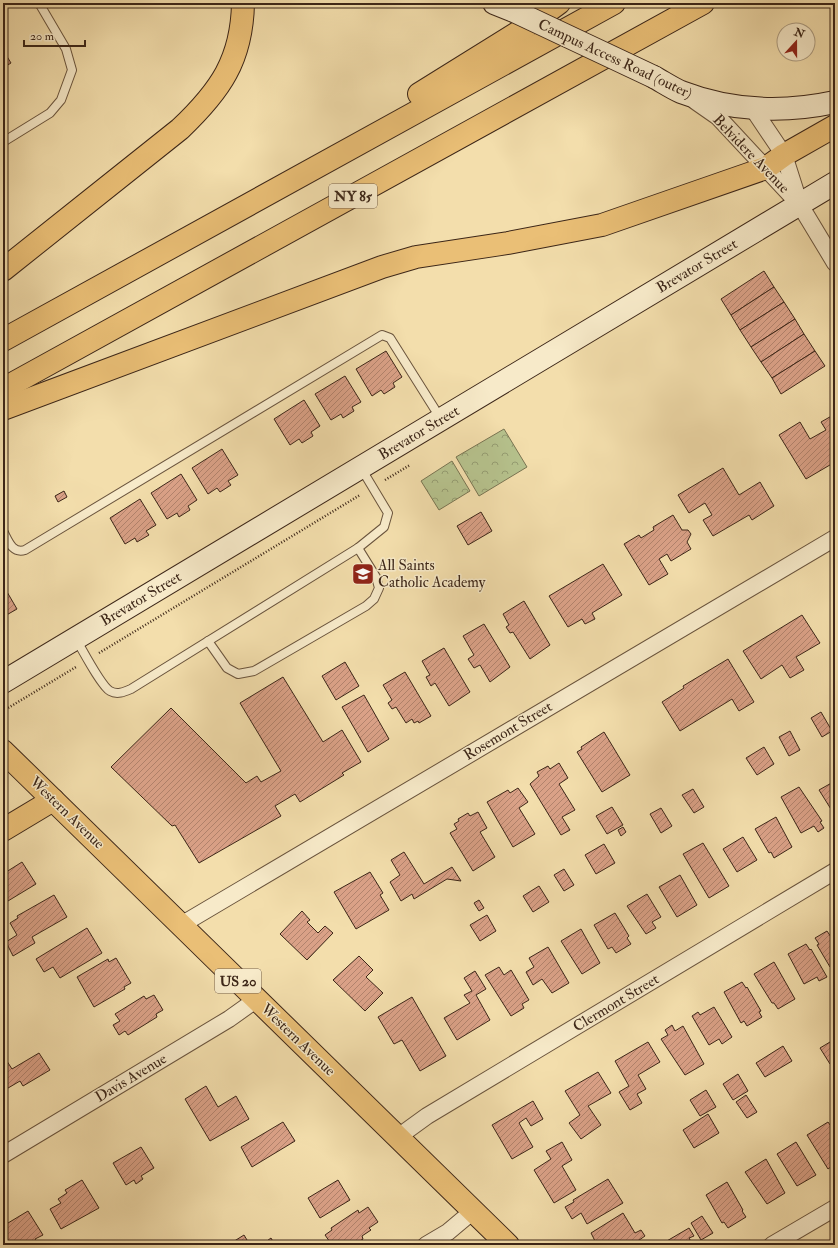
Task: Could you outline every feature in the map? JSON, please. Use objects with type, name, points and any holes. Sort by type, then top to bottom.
[{"type":"main road","points":[[3,270],[180,129],[199,111],[216,91],[228,70],[238,46],[243,21],[243,3]]},
{"type":"main road","points":[[205,228],[491,50],[559,3]]},
{"type":"main road","name":"NY 85","points":[[3,340],[614,3]]},
{"type":"main road","name":"NY 85","points":[[3,389],[703,3]]},
{"type":"main road","points":[[3,409],[382,267],[416,257],[508,243],[602,225],[766,168],[784,155],[835,126]]},
{"type":"main road","name":"Western Avenue","points":[[3,751],[508,1245]]},
{"type":"main road","points":[[3,830],[53,800]]},
{"type":"street","name":"Campus Access Road (outer)","points":[[494,3],[654,77],[680,91],[719,104],[753,109],[814,106],[835,102]]},
{"type":"street","name":"Belvidere Avenue","points":[[680,91],[718,117],[800,205],[835,263]]},
{"type":"street","name":"Belvidere Avenue","points":[[753,109],[784,155],[800,205]]},
{"type":"street","name":"Brevator Street","points":[[3,682],[835,183]]},
{"type":"street","name":"Rosemont Street","points":[[181,925],[835,538]]},
{"type":"street","name":"Clermont Street","points":[[398,1137],[427,1116],[835,871]]},
{"type":"street","name":"Davis Avenue","points":[[3,1155],[229,1020],[257,999]]},
{"type":"street","points":[[772,1245],[835,1208]]},
{"type":"street","points":[[426,1245],[448,1232],[473,1211]]},
{"type":"lane","points":[[3,142],[50,113],[61,100],[72,70],[66,49],[39,3]]},
{"type":"lane","points":[[3,531],[15,550],[20,552],[25,550],[382,335],[390,338],[441,419]]},
{"type":"lane","points":[[76,638],[106,688],[111,691],[123,693],[358,548],[384,527],[388,512],[361,468]]},
{"type":"lane","points":[[208,641],[227,668],[238,674],[254,671],[366,606],[374,599],[379,588],[376,577],[358,548]]},
{"type":"path","points":[[3,711],[413,463]]},
{"type":"green space","points":[[504,429],[527,467],[479,496],[456,457]]},
{"type":"green space","points":[[452,461],[470,491],[439,510],[421,481]]},
{"type":"building","points":[[3,50],[11,63],[3,68]]},
{"type":"building","points":[[764,271],[774,287],[731,315],[721,299]]},
{"type":"building","points":[[774,287],[784,302],[740,330],[731,315]]},
{"type":"building","points":[[784,302],[795,319],[751,347],[740,330]]},
{"type":"building","points":[[795,319],[804,334],[761,362],[751,347]]},
{"type":"building","points":[[804,334],[815,351],[772,378],[761,362]]},
{"type":"building","points":[[386,351],[402,377],[393,383],[395,387],[384,394],[381,390],[372,396],[356,369]]},
{"type":"building","points":[[815,351],[825,366],[781,394],[772,378]]},
{"type":"building","points":[[345,376],[361,402],[352,407],[354,411],[343,418],[341,414],[331,420],[315,394]]},
{"type":"building","points":[[304,400],[320,426],[311,432],[313,436],[302,443],[299,439],[290,445],[274,419]]},
{"type":"building","points":[[835,414],[835,462],[806,479],[779,435],[800,422],[810,439],[826,430],[821,422]]},
{"type":"building","points":[[222,449],[238,475],[228,481],[231,485],[220,492],[217,488],[208,494],[192,468]]},
{"type":"building","points":[[723,468],[739,495],[760,482],[774,506],[752,520],[749,515],[713,536],[703,520],[712,515],[705,503],[689,513],[678,495]]},
{"type":"building","points":[[181,474],[197,500],[188,506],[190,510],[179,517],[177,513],[167,519],[151,493]]},
{"type":"building","points":[[64,491],[67,497],[58,502],[55,496]]},
{"type":"building","points":[[140,499],[156,525],[146,531],[149,535],[137,542],[135,538],[125,544],[110,518]]},
{"type":"building","points":[[481,512],[492,531],[468,545],[457,526]]},
{"type":"building","points":[[673,515],[682,530],[688,530],[691,534],[687,542],[691,549],[671,561],[667,554],[659,559],[668,574],[649,585],[624,544],[639,535],[641,538],[654,530],[653,527]]},
{"type":"building","points":[[603,564],[622,595],[592,613],[595,619],[585,624],[582,619],[568,627],[549,596]]},
{"type":"building","points":[[3,585],[17,609],[3,617]]},
{"type":"building","points":[[524,601],[550,645],[530,659],[513,632],[510,633],[506,627],[509,625],[503,614]]},
{"type":"building","points":[[802,615],[820,643],[796,657],[804,670],[790,678],[782,665],[761,679],[743,651]]},
{"type":"building","points":[[484,624],[510,667],[490,682],[480,665],[474,668],[468,659],[474,655],[463,636]]},
{"type":"building","points":[[444,648],[470,692],[449,706],[435,683],[431,686],[426,677],[430,675],[422,661]]},
{"type":"building","points":[[728,659],[754,702],[739,711],[732,699],[680,731],[662,702],[684,688],[683,686]]},
{"type":"building","points":[[345,662],[359,686],[336,700],[322,676]]},
{"type":"building","points":[[405,672],[431,716],[419,723],[418,721],[414,723],[412,719],[406,723],[396,707],[392,709],[388,703],[392,700],[383,685]]},
{"type":"building","points":[[283,677],[323,742],[342,730],[361,762],[342,773],[344,775],[300,802],[295,794],[275,806],[281,816],[199,863],[175,825],[172,826],[111,767],[171,708],[246,783],[257,776],[261,782],[281,771],[240,703]]},
{"type":"building","points":[[364,695],[389,739],[368,752],[342,707]]},
{"type":"building","points":[[821,712],[832,731],[822,737],[811,718]]},
{"type":"building","points":[[790,731],[800,750],[789,756],[779,737]]},
{"type":"building","points":[[604,732],[630,775],[602,792],[577,752],[582,749],[581,747]]},
{"type":"building","points":[[764,747],[774,764],[757,775],[746,758]]},
{"type":"building","points":[[559,763],[568,778],[559,784],[575,810],[562,817],[570,830],[561,835],[530,784],[539,776],[537,772],[548,766],[550,769]]},
{"type":"building","points":[[835,781],[835,814],[834,814],[819,790]]},
{"type":"building","points":[[799,787],[822,821],[820,822],[824,828],[818,832],[814,826],[801,833],[781,797]]},
{"type":"building","points":[[518,788],[528,802],[519,808],[535,834],[513,847],[487,802],[508,790],[510,793]]},
{"type":"building","points":[[693,789],[704,807],[694,813],[682,795]]},
{"type":"building","points":[[612,807],[623,825],[607,834],[596,816]]},
{"type":"building","points":[[661,808],[672,826],[661,833],[650,814]]},
{"type":"building","points":[[478,812],[487,828],[480,832],[495,857],[473,871],[450,833],[457,829],[454,824],[459,821],[458,819],[468,813],[470,816]]},
{"type":"building","points":[[776,817],[792,847],[774,858],[771,852],[769,853],[755,829]]},
{"type":"building","points":[[623,827],[626,832],[621,836],[618,830]]},
{"type":"building","points":[[743,837],[757,860],[737,872],[723,849]]},
{"type":"building","points":[[703,843],[729,886],[709,898],[683,854]]},
{"type":"building","points":[[604,844],[615,863],[596,874],[585,855]]},
{"type":"building","points":[[404,852],[424,884],[452,867],[461,881],[447,879],[414,899],[412,894],[401,901],[390,882],[400,875],[391,860]]},
{"type":"building","points":[[22,862],[36,884],[3,904],[3,874]]},
{"type":"building","points":[[564,869],[574,885],[564,891],[554,875]]},
{"type":"building","points":[[370,872],[383,893],[380,895],[389,910],[356,929],[334,892]]},
{"type":"building","points":[[680,875],[697,905],[677,917],[659,887]]},
{"type":"building","points":[[539,886],[549,902],[533,912],[523,896]]},
{"type":"building","points":[[647,894],[661,917],[652,922],[656,928],[646,934],[627,906]]},
{"type":"building","points":[[54,895],[67,917],[32,937],[35,943],[13,956],[6,942],[17,935],[10,923],[18,918],[17,916]]},
{"type":"building","points":[[479,900],[484,908],[479,911],[474,903]]},
{"type":"building","points":[[302,911],[310,920],[307,922],[318,933],[325,926],[333,933],[307,960],[280,934]]},
{"type":"building","points":[[615,913],[629,936],[627,938],[631,944],[616,953],[612,947],[608,949],[594,925]]},
{"type":"building","points":[[487,915],[496,931],[480,941],[470,925]]},
{"type":"building","points":[[87,928],[102,953],[60,978],[53,967],[44,972],[36,959]]},
{"type":"building","points":[[581,929],[600,963],[582,974],[561,941]]},
{"type":"building","points":[[827,931],[831,937],[835,935],[835,964],[830,967],[817,945],[819,944],[815,938]]},
{"type":"building","points":[[806,944],[810,950],[811,949],[827,977],[819,981],[817,977],[804,984],[788,954]]},
{"type":"building","points":[[548,947],[569,983],[552,993],[542,979],[533,985],[526,972],[534,967],[529,958]]},
{"type":"building","points":[[359,956],[373,970],[366,977],[383,993],[365,1011],[333,980]]},
{"type":"building","points":[[116,958],[131,983],[124,987],[125,989],[94,1007],[77,977],[108,959],[109,962]]},
{"type":"building","points":[[774,962],[795,999],[778,1009],[774,1003],[772,1003],[754,974]]},
{"type":"building","points":[[499,967],[504,975],[511,970],[529,1000],[522,1004],[524,1008],[511,1016],[485,975]]},
{"type":"building","points":[[475,971],[486,989],[476,995],[490,1020],[457,1040],[444,1018],[470,1003],[464,995],[472,991],[464,978]]},
{"type":"building","points":[[742,982],[746,988],[747,987],[761,1011],[759,1012],[762,1017],[747,1026],[744,1021],[741,1023],[724,992]]},
{"type":"building","points":[[154,995],[163,1010],[156,1014],[157,1017],[128,1035],[125,1031],[119,1035],[113,1025],[120,1021],[115,1014],[144,996],[146,999]]},
{"type":"building","points":[[412,997],[446,1056],[420,1071],[402,1040],[394,1044],[378,1017]]},
{"type":"building","points":[[714,1007],[732,1037],[722,1044],[719,1039],[709,1045],[692,1016],[698,1012],[700,1015]]},
{"type":"building","points":[[672,1025],[675,1031],[683,1026],[704,1064],[685,1075],[661,1039],[668,1035],[665,1030]]},
{"type":"building","points":[[648,1042],[660,1062],[638,1075],[646,1089],[637,1094],[642,1103],[630,1110],[619,1092],[629,1086],[615,1061]]},
{"type":"building","points":[[830,1042],[835,1051],[835,1061],[830,1064],[820,1048]]},
{"type":"building","points":[[783,1046],[792,1061],[765,1077],[756,1063]]},
{"type":"building","points":[[39,1053],[50,1070],[23,1086],[20,1081],[3,1091],[3,1055],[12,1069]]},
{"type":"building","points":[[598,1072],[611,1093],[588,1106],[601,1125],[581,1139],[569,1123],[580,1115],[565,1091]]},
{"type":"building","points":[[738,1074],[748,1091],[733,1100],[723,1084]]},
{"type":"building","points":[[206,1086],[218,1107],[236,1096],[249,1119],[210,1141],[185,1099]]},
{"type":"building","points":[[706,1090],[716,1107],[700,1116],[690,1100]]},
{"type":"building","points":[[746,1095],[757,1112],[747,1118],[736,1102]]},
{"type":"building","points":[[533,1101],[543,1119],[531,1126],[526,1118],[519,1123],[533,1147],[512,1159],[492,1125]]},
{"type":"building","points":[[708,1114],[719,1133],[694,1148],[683,1130]]},
{"type":"building","points":[[283,1122],[295,1141],[252,1167],[241,1147]]},
{"type":"building","points":[[828,1122],[835,1132],[835,1164],[828,1169],[807,1135]]},
{"type":"building","points":[[562,1142],[572,1160],[562,1166],[576,1190],[554,1203],[534,1170],[551,1159],[546,1151]]},
{"type":"building","points":[[796,1142],[816,1175],[797,1186],[777,1154]]},
{"type":"building","points":[[141,1147],[154,1168],[141,1176],[143,1179],[136,1184],[134,1180],[126,1185],[113,1163]]},
{"type":"building","points":[[766,1159],[785,1193],[767,1204],[745,1172]]},
{"type":"building","points":[[608,1179],[623,1203],[587,1224],[581,1213],[572,1219],[565,1207],[574,1202],[573,1200]]},
{"type":"building","points":[[82,1180],[99,1208],[61,1229],[50,1209],[61,1203],[58,1199],[67,1193],[65,1190]]},
{"type":"building","points":[[338,1180],[350,1200],[320,1218],[308,1198]]},
{"type":"building","points":[[727,1182],[746,1217],[728,1228],[724,1222],[722,1223],[706,1195]]},
{"type":"building","points":[[368,1207],[378,1222],[369,1228],[371,1230],[362,1236],[363,1239],[355,1244],[353,1242],[348,1245],[332,1245],[325,1235],[332,1230],[331,1228],[358,1210],[359,1213]]},
{"type":"building","points":[[28,1211],[43,1235],[35,1239],[39,1245],[3,1245],[3,1226]]},
{"type":"building","points":[[623,1213],[635,1233],[641,1230],[645,1236],[632,1245],[597,1245],[591,1233]]},
{"type":"building","points":[[702,1216],[713,1233],[701,1240],[691,1223]]},
{"type":"building","points":[[689,1228],[694,1236],[689,1238],[693,1245],[660,1245]]},
{"type":"building","points":[[244,1235],[250,1245],[228,1245]]},
{"type":"building","points":[[271,1238],[275,1245],[265,1245],[264,1243]]},
{"type":"place","name":"All Saints Catholic Academy","points":[[363,574]]}]
